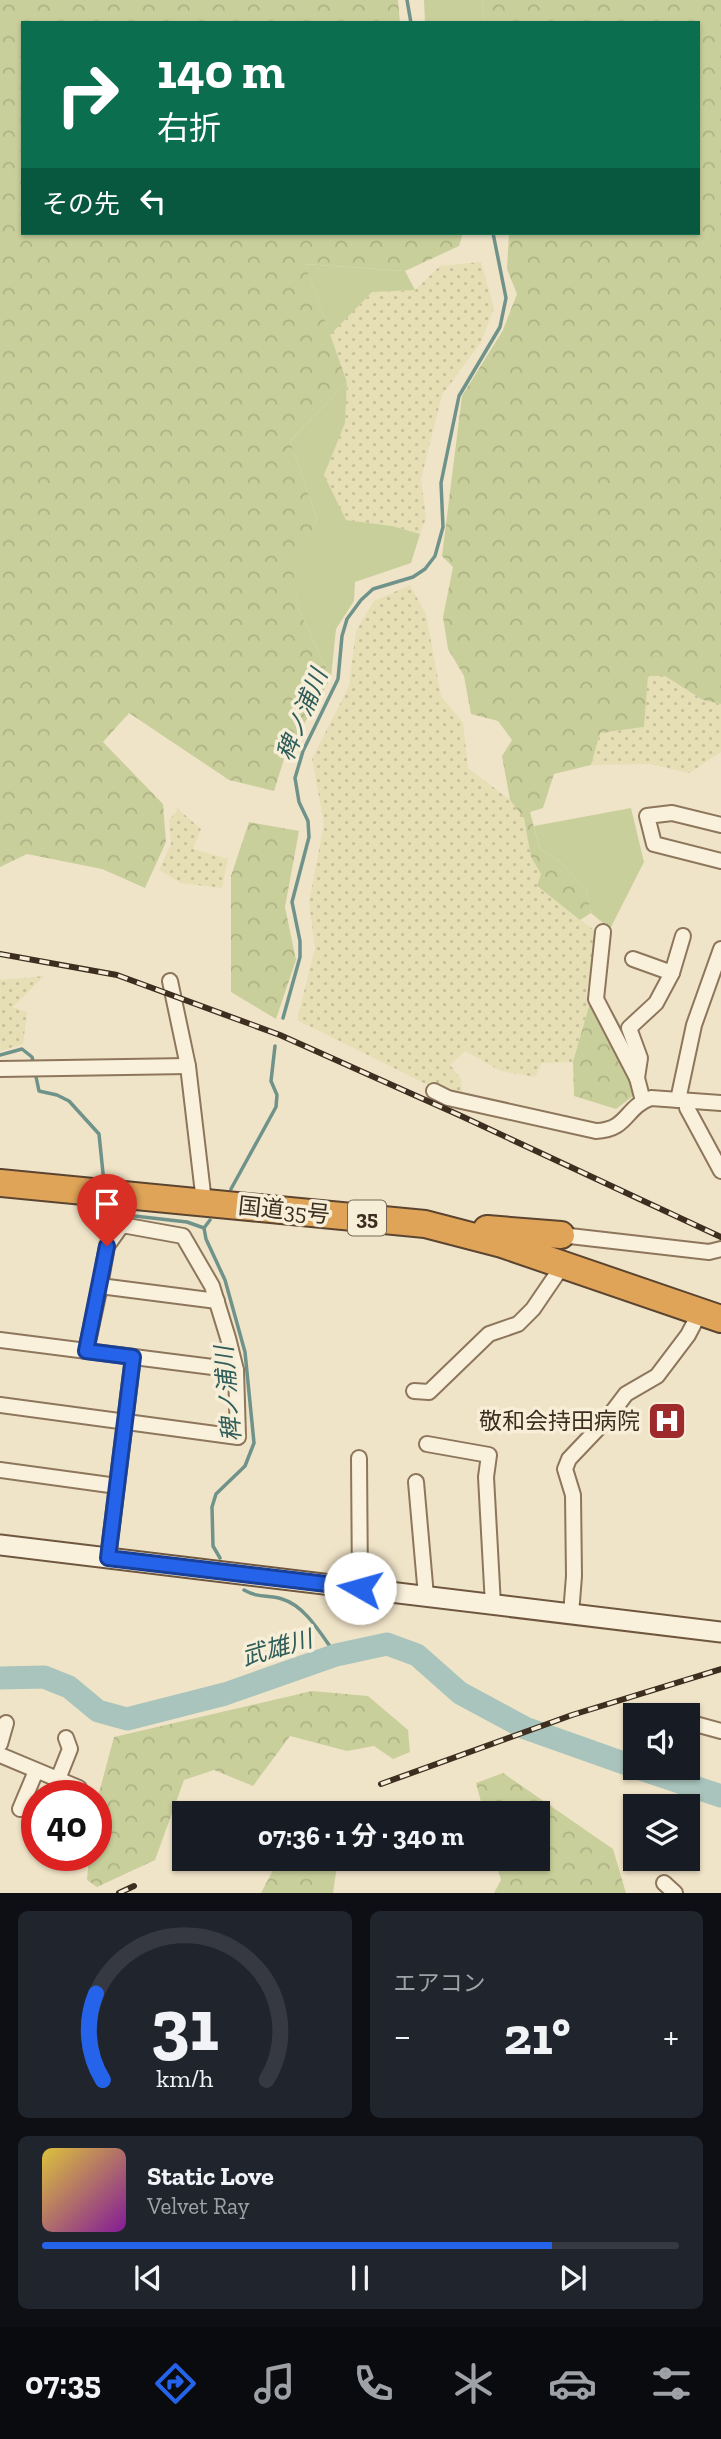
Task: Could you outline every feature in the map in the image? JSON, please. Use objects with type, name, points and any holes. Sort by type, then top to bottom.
[{"type":"highway","name":"国道35号","points":[[0,1183],[425,1224],[461,1232],[552,1261],[710,1315]]},
{"type":"highway","points":[[461,1232],[493,1228],[561,1235]]},
{"type":"street","points":[[721,825],[672,813],[647,816],[654,844],[721,861]]},
{"type":"street","points":[[603,932],[596,999],[637,1078],[643,1101]]},
{"type":"street","points":[[637,1078],[640,1058],[629,1028],[656,1003],[672,972],[683,936]]},
{"type":"street","points":[[721,949],[694,1025],[682,1101],[721,1171]]},
{"type":"street","points":[[633,959],[672,972]]},
{"type":"street","points":[[170,981],[188,1066],[204,1202]]},
{"type":"street","points":[[0,1069],[188,1066]]},
{"type":"street","points":[[434,1091],[448,1098],[596,1131],[618,1126],[643,1101],[651,1098],[721,1103]]},
{"type":"street","points":[[0,1405],[238,1437],[236,1370],[212,1286],[183,1236],[122,1225],[107,1246],[86,1351]]},
{"type":"street","points":[[414,1391],[429,1392],[489,1334],[518,1324],[533,1309],[552,1261],[542,1248],[550,1240],[561,1235],[709,1252],[721,1249]]},
{"type":"street","points":[[100,1286],[217,1301]]},
{"type":"street","points":[[571,1614],[574,1576],[573,1495],[565,1469],[569,1459],[607,1419],[626,1394],[657,1376],[688,1335],[710,1315]]},
{"type":"street","points":[[0,1340],[236,1370]]},
{"type":"street","points":[[108,1558],[133,1357]]},
{"type":"street","points":[[427,1444],[489,1455],[486,1477],[493,1605]]},
{"type":"street","points":[[359,1458],[360,1588]]},
{"type":"street","points":[[0,1470],[117,1486]]},
{"type":"street","points":[[415,1482],[426,1596]]},
{"type":"street","points":[[0,1545],[721,1632]]},
{"type":"street","points":[[0,1744],[6,1723]]},
{"type":"street","points":[[700,1725],[721,1731]]},
{"type":"street","points":[[0,1755],[58,1779],[70,1749],[66,1738]]},
{"type":"street","points":[[20,1809],[36,1771]]},
{"type":"street","points":[[664,1883],[675,1893]]},
{"type":"shaded area","points":[[481,262],[494,308],[481,342],[442,395],[421,479],[426,518],[420,534],[392,526],[346,520],[324,475],[345,423],[347,382],[330,335],[372,292],[415,290],[440,266]]},
{"type":"shaded area","points":[[410,585],[426,614],[441,696],[463,723],[468,768],[510,800],[524,817],[531,857],[541,874],[537,887],[599,934],[586,994],[589,1006],[573,1062],[542,1063],[535,1077],[501,1071],[465,1051],[450,1065],[461,1079],[462,1094],[444,1093],[297,1020],[315,948],[309,902],[324,824],[312,759],[349,686],[356,631],[374,601]]},
{"type":"shaded area","points":[[648,676],[665,676],[703,700],[721,704],[721,752],[689,773],[650,764],[591,765],[600,733],[644,727]]},
{"type":"shaded area","points":[[178,809],[201,829],[193,849],[228,859],[222,888],[181,883],[159,870],[171,844],[169,820]]},
{"type":"shaded area","points":[[44,976],[13,1007],[27,1012],[23,1044],[0,1051],[0,980]]},
{"type":"green space","points":[[0,0],[398,0],[400,21],[21,21],[21,235],[462,235],[459,246],[405,271],[305,264],[347,382],[290,441],[317,519],[293,569],[298,608],[331,678],[285,756],[274,791],[229,780],[129,713],[103,742],[163,804],[166,842],[145,888],[102,869],[27,854],[0,867]]},
{"type":"green space","points":[[424,0],[484,0],[482,4],[485,21],[425,21]]},
{"type":"green space","points":[[484,0],[721,0],[721,704],[703,700],[665,676],[648,676],[644,727],[600,733],[591,765],[554,774],[543,808],[530,812],[540,849],[559,861],[586,889],[591,913],[580,920],[537,886],[541,874],[531,857],[524,818],[510,800],[502,756],[512,740],[498,721],[471,714],[464,676],[448,649],[443,617],[453,567],[442,556],[462,396],[503,330],[517,294],[507,269],[509,235],[700,235],[700,21],[485,21],[482,4]]},
{"type":"green space","points":[[305,264],[405,271],[415,290],[372,292],[330,335]]},
{"type":"green space","points":[[347,382],[345,423],[324,475],[346,520],[392,526],[420,534],[411,563],[355,582],[354,601],[336,629],[331,678],[298,608],[292,569],[317,519],[290,441]]},
{"type":"green space","points":[[631,808],[644,862],[610,929],[591,913],[586,889],[559,861],[540,849],[534,826]]},
{"type":"green space","points":[[249,822],[299,831],[285,907],[296,960],[276,1019],[231,992],[231,876]]},
{"type":"green space","points":[[589,1006],[613,1012],[636,1053],[633,1096],[616,1109],[574,1096],[573,1062]]},
{"type":"green space","points":[[312,1691],[368,1696],[408,1730],[410,1752],[393,1759],[374,1746],[347,1751],[290,1736],[253,1786],[214,1770],[184,1780],[176,1801],[172,1801],[172,1813],[155,1860],[97,1887],[87,1880],[88,1871],[112,1871],[112,1780],[102,1780],[114,1737]]},
{"type":"green space","points":[[503,1773],[544,1801],[481,1801],[476,1783]]},
{"type":"green space","points":[[550,1805],[613,1849],[626,1893],[494,1893],[501,1880],[498,1871],[550,1871]]},
{"type":"green space","points":[[273,1871],[336,1871],[333,1893],[261,1893]]},
{"type":"waterway","name":"稗ノ浦川","points":[[407,0],[411,21]]},
{"type":"waterway","name":"稗ノ浦川","points":[[283,1018],[300,957],[300,941],[292,902],[309,837],[308,821],[299,802],[295,778],[303,751],[338,679],[342,636],[347,619],[373,589],[413,577],[425,569],[435,556],[443,527],[441,483],[459,396],[500,327],[506,298],[493,235]]},
{"type":"waterway","name":"稗ノ浦川","points":[[231,1189],[276,1107],[277,1095],[271,1081],[275,1046]]},
{"type":"waterway","points":[[0,1055],[22,1049],[32,1057],[34,1065]]},
{"type":"waterway","points":[[35,1072],[39,1091],[69,1101],[99,1134],[104,1183]]},
{"type":"waterway","points":[[108,1213],[187,1222],[204,1228]]},
{"type":"waterway","name":"稗ノ浦川","points":[[210,1220],[204,1228],[206,1239],[225,1280],[245,1352],[254,1443],[245,1466],[216,1494],[212,1507],[213,1546],[220,1558]]},
{"type":"waterway","name":"稗ノ浦川","points":[[244,1590],[255,1595],[282,1599],[299,1608],[313,1622],[336,1655]]},
{"type":"waterway","name":"武雄川","points":[[0,1678],[44,1677],[69,1687],[98,1711],[127,1719],[225,1694],[336,1655],[387,1644],[417,1655],[460,1693],[525,1728],[623,1763]]},
{"type":"waterway","name":"武雄川","points":[[674,1780],[721,1796]]},
{"type":"railway","points":[[0,954],[117,975],[280,1035],[721,1237]]},
{"type":"railway","points":[[381,1784],[572,1715],[721,1669]]},
{"type":"railway","points":[[119,1893],[134,1886]]},
{"type":"place","name":"敬和会持田病院","points":[[667,1421]]},
{"type":"route","points":[[107,1246],[86,1351],[133,1357],[108,1558],[360,1588]]}]
